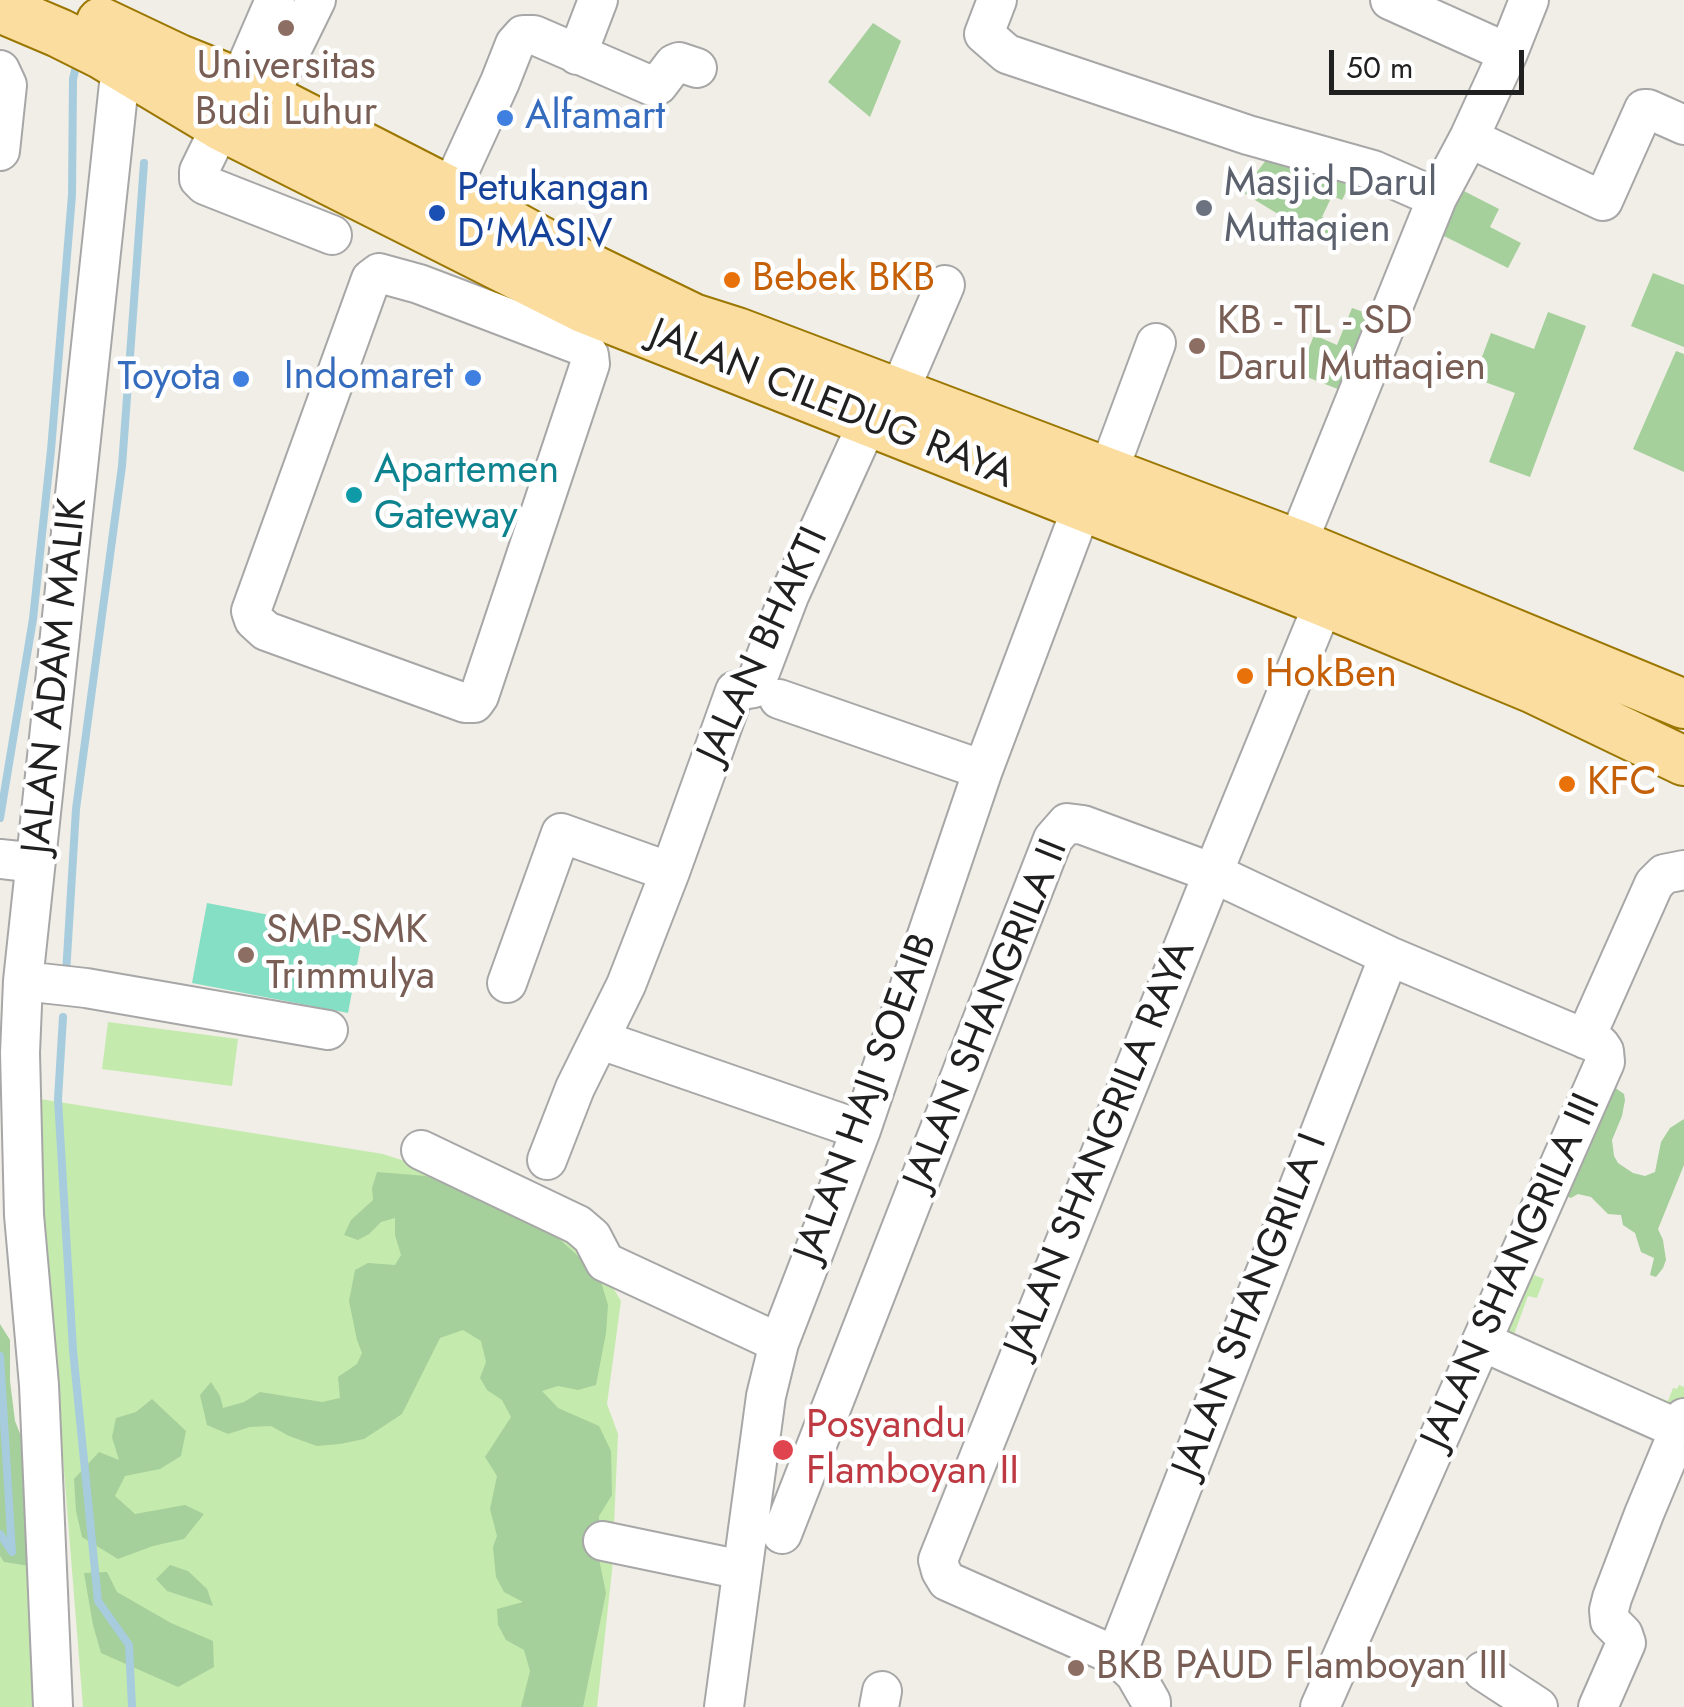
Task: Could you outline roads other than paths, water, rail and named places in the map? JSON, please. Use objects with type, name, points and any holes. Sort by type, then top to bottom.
[{"type":"main road","name":"JALAN CILEDUG RAYA","points":[[0,8],[82,26],[243,102],[450,191],[592,269],[693,318],[737,332],[883,407]]},
{"type":"main road","name":"JALAN CILEDUG RAYA","points":[[243,102],[410,221],[585,309],[883,407],[1095,490],[1324,602],[1534,690],[1684,761]]},
{"type":"main road","name":"JALAN CILEDUG RAYA","points":[[1095,490],[1297,544],[1684,704]]},
{"type":"street","points":[[243,102],[275,0]]},
{"type":"street","points":[[316,0],[243,102],[199,171],[199,179],[204,186],[332,235]]},
{"type":"street","points":[[577,55],[598,0]]},
{"type":"street","points":[[998,0],[984,34],[1007,54],[1248,136],[1373,170],[1437,198]]},
{"type":"street","points":[[1390,0],[1508,53]]},
{"type":"street","points":[[1297,544],[1437,198],[1469,138],[1529,0]]},
{"type":"street","name":"JALAN ADAM MALIK","points":[[53,1707],[39,1385],[13,1238],[23,981],[19,859],[82,26]]},
{"type":"street","points":[[450,191],[523,35],[534,35],[652,86],[658,85],[679,62],[697,68]]},
{"type":"street","points":[[0,70],[7,85],[0,151]]},
{"type":"street","points":[[1469,138],[1604,202],[1644,109],[1684,124]]},
{"type":"street","points":[[407,280],[410,221]]},
{"type":"street","points":[[407,280],[436,261],[532,297],[585,309]]},
{"type":"street","points":[[379,273],[407,280],[582,346],[590,355],[474,703],[266,631],[251,611],[370,279],[379,273]]},
{"type":"street","points":[[883,407],[945,286]]},
{"type":"street","points":[[693,318],[780,364],[1684,716]]},
{"type":"street","name":"JALAN HAJI SOEAIB","points":[[724,1707],[766,1396],[779,1343],[860,1130],[983,770],[1156,343]]},
{"type":"street","name":"JALAN BHAKTI","points":[[547,1160],[576,1088],[626,985],[735,691],[754,688],[788,596],[883,407]]},
{"type":"street","name":"JALAN SHANGRILA RAYA","points":[[1116,1656],[948,1581],[938,1560],[1324,602]]},
{"type":"street","points":[[1534,690],[1684,739]]},
{"type":"street","points":[[779,698],[983,770]]},
{"type":"street","name":"JALAN SHANGRILA II","points":[[782,1534],[1053,839],[1066,823],[1213,872],[1389,956]]},
{"type":"street","points":[[507,983],[561,832],[670,872]]},
{"type":"street","points":[[1585,1039],[1654,884],[1664,874],[1684,870]]},
{"type":"street","name":"JALAN SHANGRILA III","points":[[1320,1707],[1605,1062],[1600,1045],[1389,956]]},
{"type":"street","name":"JALAN SHANGRILA I","points":[[1116,1656],[1389,956]]},
{"type":"street","points":[[23,981],[86,988],[328,1030]]},
{"type":"street","points":[[600,1040],[860,1130]]},
{"type":"street","points":[[420,1150],[578,1225],[592,1238],[605,1262],[779,1343]]},
{"type":"street","points":[[1483,1342],[1681,1424],[1609,1610],[1610,1620],[1624,1634],[1626,1643],[1598,1707]]},
{"type":"street","points":[[603,1541],[742,1570]]},
{"type":"street","points":[[1116,1656],[1135,1674],[1151,1707]]},
{"type":"street","points":[[1483,1670],[1538,1707]]},
{"type":"waterway","points":[[0,818],[33,619],[51,450],[72,195],[73,79],[78,58]]},
{"type":"waterway","points":[[66,974],[76,809],[122,466],[144,163]]},
{"type":"waterway","points":[[63,1017],[58,1099],[73,1350],[98,1601],[129,1645],[132,1707]]},
{"type":"waterway","points":[[0,1356],[12,1552],[0,1534]]},
{"type":"place","name":"Universitas Budi Luhur","points":[[286,28]]},
{"type":"place","name":"Alfamart","points":[[505,118]]},
{"type":"place","name":"Masjid Darul Muttaqien","points":[[1204,208]]},
{"type":"place","name":"Petukangan D'MASIV","points":[[437,213]]},
{"type":"place","name":"Bebek BKB","points":[[732,280]]},
{"type":"place","name":"KB - TL - SD Darul Muttaqien","points":[[1197,346]]},
{"type":"place","name":"Indomaret","points":[[473,378]]},
{"type":"place","name":"Toyota","points":[[241,379]]},
{"type":"place","name":"Apartemen Gateway","points":[[354,495]]},
{"type":"place","name":"HokBen","points":[[1245,676]]},
{"type":"place","name":"KFC","points":[[1567,784]]},
{"type":"place","name":"SMP-SMK Trimmulya","points":[[246,955]]},
{"type":"place","name":"Posyandu Flamboyan II","points":[[783,1450]]},
{"type":"place","name":"BKB PAUD Flamboyan III","points":[[1076,1668]]}]
